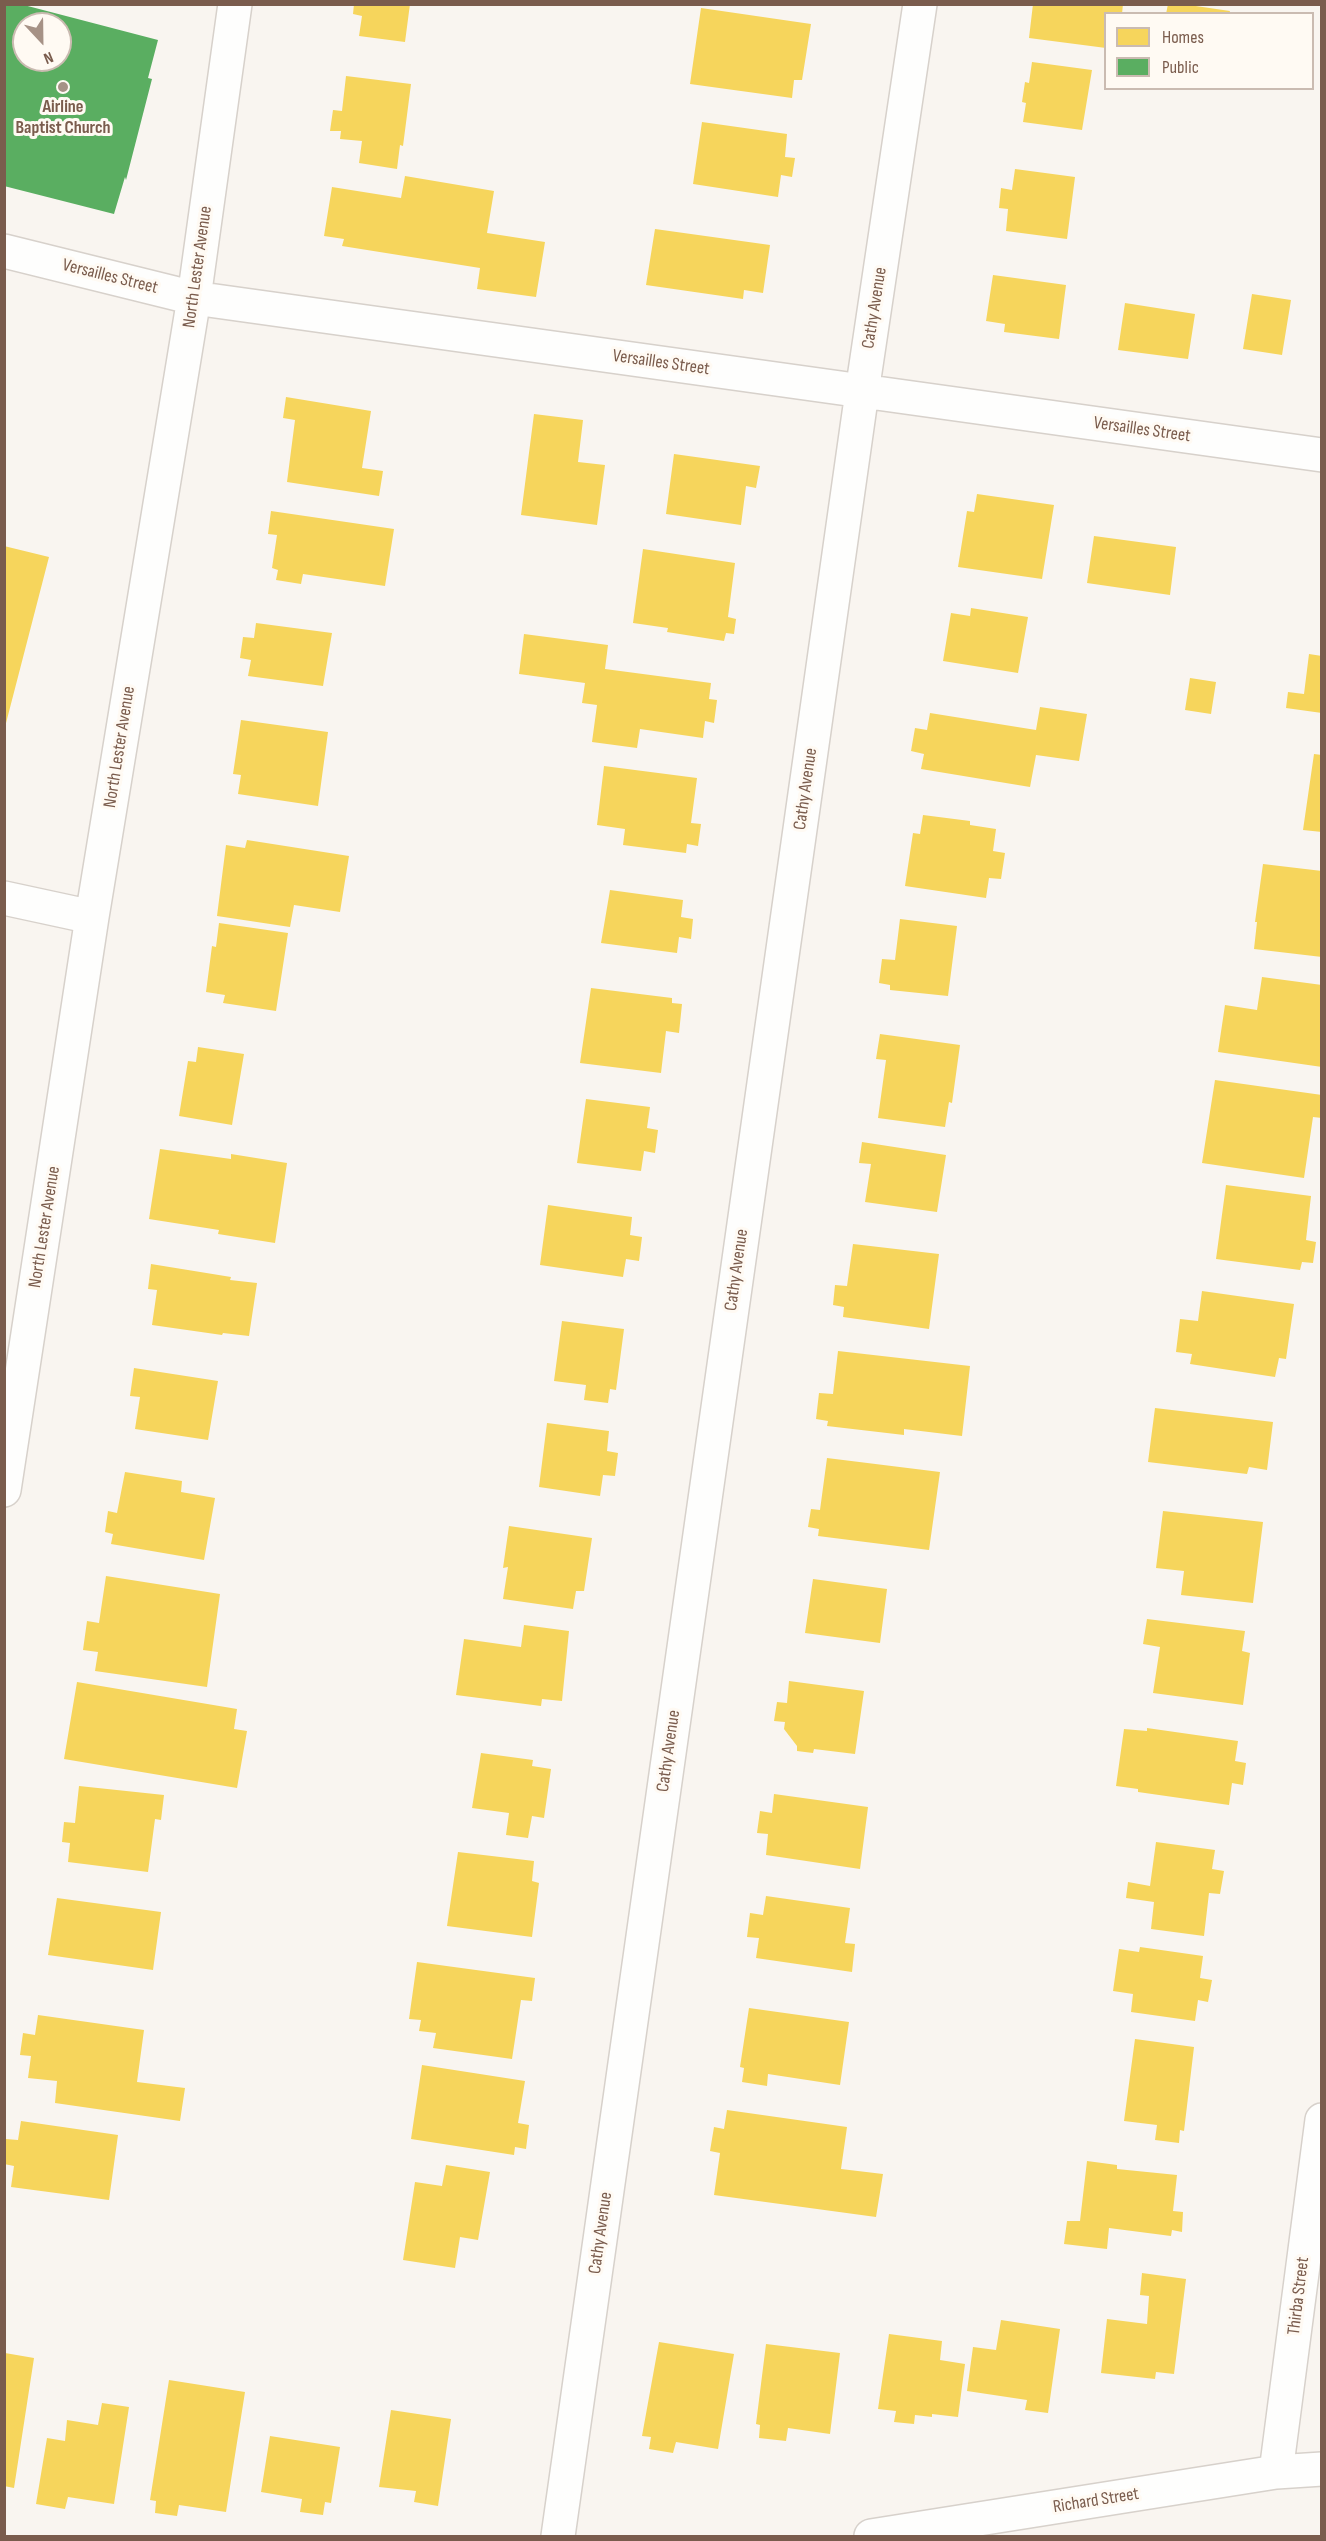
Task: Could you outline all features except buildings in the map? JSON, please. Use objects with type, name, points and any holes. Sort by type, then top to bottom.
[{"type":"street","name":"North Lester Avenue","points":[[4,1490],[92,917],[194,298],[235,4]]},
{"type":"street","name":"Cathy Avenue","points":[[558,2536],[862,392],[920,4]]},
{"type":"street","name":"Versailles Street","points":[[4,250],[194,298],[1322,455]]},
{"type":"street","points":[[4,898],[92,917]]},
{"type":"street","name":"Thirba Street","points":[[1276,2472],[1322,2120]]},
{"type":"street","name":"Richard Street","points":[[871,2536],[1276,2472],[1322,2469]]},
{"type":"place","name":"Airline Baptist Church","points":[[63,87]]}]
